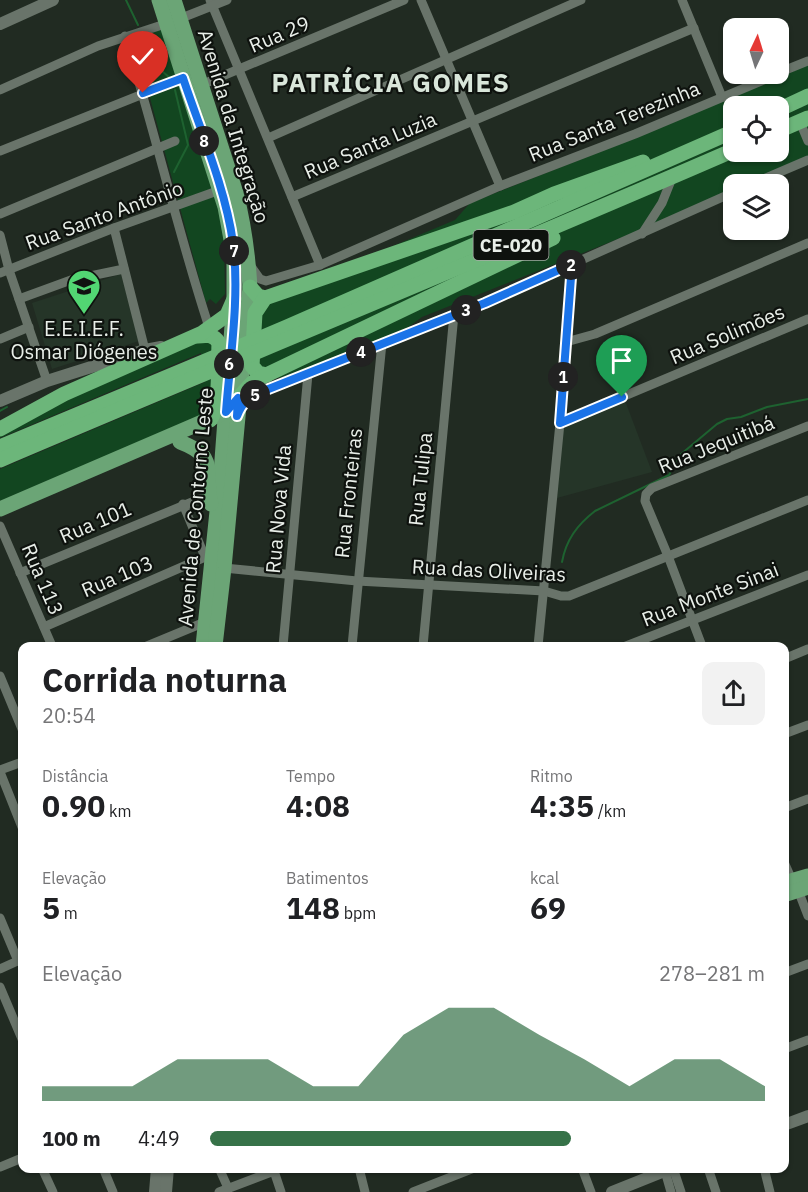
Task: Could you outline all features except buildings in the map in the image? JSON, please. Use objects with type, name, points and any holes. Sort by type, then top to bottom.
[{"type":"highway","points":[[789,105],[808,96]]},
{"type":"highway","points":[[789,126],[804,120]]},
{"type":"highway","name":"CE-020","points":[[288,333],[723,136]]},
{"type":"highway","points":[[250,287],[258,296],[266,298],[514,212],[618,170],[698,147]]},
{"type":"highway","name":"CE-020","points":[[0,447],[288,333],[723,155]]},
{"type":"highway","points":[[238,398],[252,383],[267,375],[592,219],[640,190]]},
{"type":"highway","points":[[266,298],[255,314],[252,366],[258,373],[267,375]]},
{"type":"highway","points":[[0,429],[64,394],[201,333],[226,315],[234,299]]},
{"type":"highway","points":[[201,333],[214,337],[219,343],[216,402],[210,420]]},
{"type":"highway","name":"CE-020","points":[[0,460],[198,369]]},
{"type":"main road","name":"Avenida da Integração","points":[[159,0],[172,21],[201,85],[243,219],[250,287],[241,372]]},
{"type":"main road","name":"Avenida da Integração","points":[[174,0],[172,21],[183,78],[220,190],[233,242],[234,299]]},
{"type":"main road","name":"Avenida de Contorno Leste","points":[[203,642],[231,414],[234,299]]},
{"type":"main road","name":"Avenida de Contorno Leste","points":[[238,398],[241,372]]},
{"type":"main road","points":[[0,519],[178,438],[210,420],[231,414],[238,398]]},
{"type":"main road","name":"Avenida de Contorno Leste","points":[[215,642],[216,524],[213,486],[231,414]]},
{"type":"main road","points":[[178,438],[204,457],[213,486]]},
{"type":"main road","points":[[0,508],[178,438]]},
{"type":"main road","points":[[793,887],[808,876]]},
{"type":"street","points":[[0,24],[52,0]]},
{"type":"street","points":[[0,90],[125,36],[172,21],[211,3],[227,0]]},
{"type":"street","name":"Rua 29","points":[[201,85],[404,0]]},
{"type":"street","points":[[421,0],[500,186]]},
{"type":"street","points":[[268,138],[581,0]]},
{"type":"street","points":[[682,0],[722,97]]},
{"type":"street","points":[[211,3],[320,266],[266,281],[260,279],[248,263]]},
{"type":"street","name":"Rua Santa Luzia","points":[[292,197],[694,28]]},
{"type":"street","points":[[125,36],[143,93],[172,207],[208,324],[201,333]]},
{"type":"street","name":"Rua Santa Terezinha","points":[[789,69],[808,61]]},
{"type":"street","points":[[0,151],[183,78]]},
{"type":"street","name":"Rua Santa Terezinha","points":[[320,266],[500,186],[635,134],[752,84]]},
{"type":"street","points":[[804,120],[808,141]]},
{"type":"street","points":[[0,214],[175,141]]},
{"type":"street","points":[[775,174],[808,160]]},
{"type":"street","points":[[642,234],[662,203],[673,176]]},
{"type":"street","name":"Rua Santo Antônio","points":[[4,272],[114,228],[220,190]]},
{"type":"street","points":[[231,414],[253,396],[454,314],[723,197]]},
{"type":"street","points":[[114,228],[145,350]]},
{"type":"street","points":[[0,235],[4,272],[19,299],[47,381]]},
{"type":"street","points":[[566,342],[595,334],[808,243]]},
{"type":"street","points":[[538,642],[560,423],[572,264]]},
{"type":"street","points":[[19,299],[71,280],[124,269]]},
{"type":"street","name":"Rua Tulipa","points":[[423,642],[454,314]]},
{"type":"street","name":"Rua Solimões","points":[[560,423],[808,319]]},
{"type":"street","points":[[0,339],[29,327]]},
{"type":"street","name":"Rua Fronteiras","points":[[352,642],[382,343]]},
{"type":"street","points":[[0,401],[47,381],[145,350],[176,345]]},
{"type":"street","name":"Rua Nova Vida","points":[[283,642],[308,374]]},
{"type":"street","name":"Rua Jequitibá","points":[[668,555],[645,501],[646,494],[652,489],[808,426]]},
{"type":"street","name":"Rua 101","points":[[20,573],[183,504],[213,486]]},
{"type":"street","name":"Rua das Oliveiras","points":[[214,563],[357,581],[544,591],[569,596],[808,500]]},
{"type":"street","points":[[183,504],[214,563]]},
{"type":"street","name":"Rua 113","points":[[0,526],[50,642]]},
{"type":"street","points":[[668,555],[700,642]]},
{"type":"street","name":"Rua 103","points":[[44,627],[214,563]]},
{"type":"street","name":"Rua Monte Sinai","points":[[637,642],[808,575]]},
{"type":"street","points":[[157,642],[205,622]]},
{"type":"street","points":[[789,657],[808,650]]},
{"type":"street","points":[[0,676],[18,719]]},
{"type":"street","points":[[789,732],[808,725]]},
{"type":"street","points":[[18,764],[0,771],[18,815]]},
{"type":"street","points":[[789,806],[808,799]]},
{"type":"street","points":[[793,887],[808,916]]},
{"type":"street","points":[[0,918],[18,956]]},
{"type":"street","points":[[0,969],[18,961]]},
{"type":"street","points":[[789,971],[808,964]]},
{"type":"street","points":[[0,987],[18,1030]]},
{"type":"street","points":[[789,1047],[808,1040]]},
{"type":"street","points":[[789,1123],[808,1116]]},
{"type":"street","points":[[0,1167],[18,1160]]},
{"type":"street","points":[[44,1173],[53,1192]]},
{"type":"street","points":[[105,1173],[113,1192]]},
{"type":"street","points":[[155,1192],[157,1173]]},
{"type":"street","points":[[166,1192],[168,1173]]},
{"type":"street","points":[[220,1173],[223,1190],[266,1173]]},
{"type":"street","points":[[275,1173],[281,1192]]},
{"type":"street","points":[[360,1173],[366,1192]]},
{"type":"street","points":[[413,1192],[461,1173]]},
{"type":"street","points":[[584,1173],[591,1192]]},
{"type":"street","points":[[612,1192],[662,1173]]},
{"type":"street","points":[[670,1173],[671,1192]]},
{"type":"street","points":[[672,1173],[681,1192]]},
{"type":"street","points":[[710,1173],[716,1192]]},
{"type":"street","points":[[765,1173],[770,1192]]},
{"type":"shaded area","name":"E.E.I.E.F. Osmar Diógenes","points":[[121,274],[139,341],[52,369],[32,303]]},
{"type":"shaded area","points":[[624,398],[652,472],[557,498],[563,425]]},
{"type":"green space","points":[[162,30],[167,48],[155,51],[158,57],[169,55],[176,74],[147,87],[132,39]]},
{"type":"green space","points":[[808,65],[808,156],[767,174],[723,174],[723,194],[653,225],[422,317],[407,328],[299,372],[281,378],[258,373],[261,309],[288,290],[455,220],[470,203],[723,101],[723,162],[789,162],[789,96],[734,96],[763,84],[789,84],[789,73]]},
{"type":"green space","points":[[178,84],[219,207],[224,239],[225,294],[216,304],[210,299],[206,303],[150,98],[151,95]]},
{"type":"green space","points":[[204,340],[212,341],[213,380],[210,399],[201,415],[0,501],[0,469],[205,382],[201,353],[0,438],[0,433],[67,398]]},
{"type":"waterway","points":[[126,0],[138,25]]},
{"type":"waterway","points":[[144,40],[162,71],[170,78]]},
{"type":"waterway","points":[[174,172],[188,145],[175,90]]},
{"type":"waterway","points":[[562,562],[569,540],[589,516],[669,475],[680,455],[717,424],[767,407],[808,399]]},
{"type":"waterway","points":[[0,411],[7,407]]},
{"type":"place","name":"E.E.I.E.F. Osmar Diógenes","points":[[84,315]]},
{"type":"district","name":"PATRÍCIA GOMES","points":[[391,82]]},
{"type":"route","points":[[143,93],[183,78],[225,207],[233,242],[235,278],[226,412],[238,398],[237,416],[240,406],[245,401],[261,392],[485,303],[572,264],[560,423],[622,397]]}]
